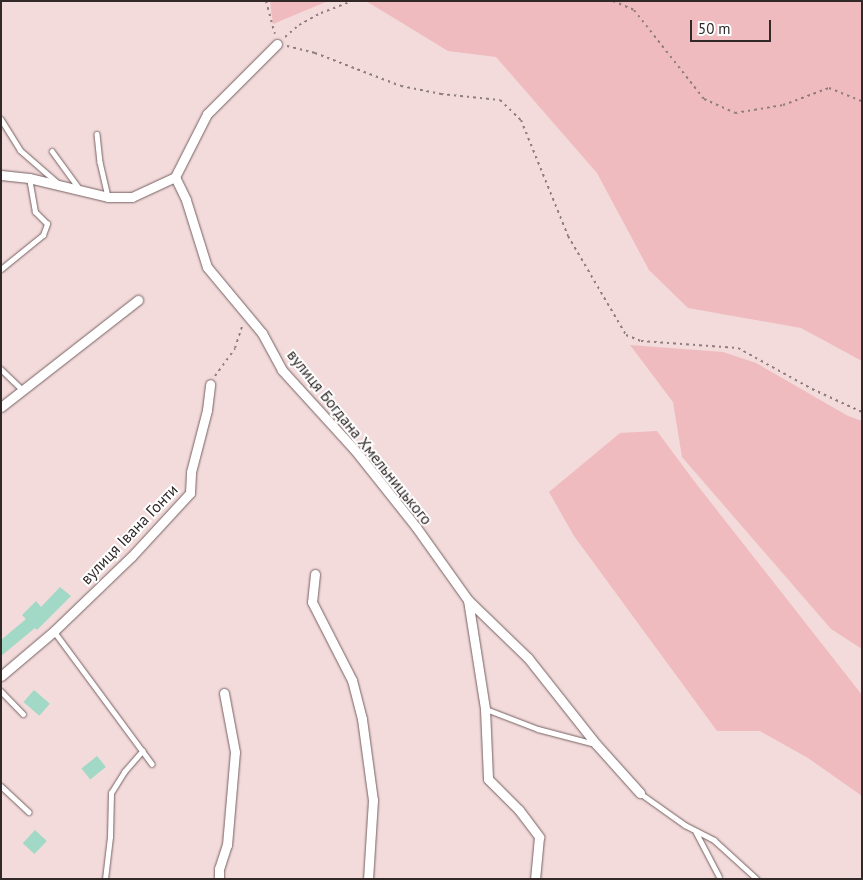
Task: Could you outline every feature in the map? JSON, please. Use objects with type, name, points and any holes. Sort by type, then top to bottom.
[{"type":"street","points":[[1,175],[29,178],[108,197],[132,197],[175,177],[207,114],[278,44]]},
{"type":"street","name":"вулиця Богдана Хмельницького","points":[[175,177],[186,200],[207,267],[262,333],[282,370],[354,449],[416,527],[468,600],[528,658],[596,744],[640,793]]},
{"type":"street","points":[[1,407],[138,300]]},
{"type":"street","name":"вулиця Івана Гонти","points":[[1,676],[54,631],[131,557],[190,492],[191,472],[207,410],[210,384]]},
{"type":"street","points":[[315,574],[312,602],[352,680],[362,719],[373,800],[368,879]]},
{"type":"street","name":"вулиця Богдана Хмельницького","points":[[468,600],[484,709],[488,779],[519,810],[539,837],[535,879]]},
{"type":"street","points":[[219,879],[219,869],[227,845],[235,752],[224,693]]},
{"type":"lane","points":[[1,119],[20,150],[62,187]]},
{"type":"lane","points":[[97,134],[100,162],[108,197]]},
{"type":"lane","points":[[52,151],[73,177],[81,192]]},
{"type":"lane","points":[[1,269],[43,235],[47,224],[35,212],[29,178]]},
{"type":"lane","points":[[1,369],[23,390]]},
{"type":"lane","points":[[54,631],[152,764]]},
{"type":"lane","points":[[1,691],[23,714]]},
{"type":"lane","points":[[484,709],[538,729],[596,744]]},
{"type":"lane","points":[[104,879],[110,837],[111,793],[124,772],[142,751]]},
{"type":"lane","points":[[1,786],[29,812]]},
{"type":"lane","points":[[640,793],[659,809],[714,840],[757,879]]},
{"type":"lane","points":[[695,830],[719,876]]},
{"type":"path","points":[[266,1],[278,44]]},
{"type":"path","points":[[278,44],[299,25],[352,1]]},
{"type":"path","points":[[613,1],[634,10],[704,99],[735,114],[783,105],[829,88],[862,101]]},
{"type":"path","points":[[278,44],[315,53],[401,86],[441,94],[500,100],[521,120],[568,236],[626,335],[641,341],[738,348],[812,390],[862,412]]},
{"type":"path","points":[[210,384],[235,348],[245,312]]},
{"type":"shaded area","points":[[270,1],[328,1],[273,24]]},
{"type":"shaded area","points":[[366,1],[862,1],[862,361],[801,328],[688,308],[649,270],[597,173],[496,57],[448,51]]},
{"type":"shaded area","points":[[630,345],[723,352],[756,363],[848,416],[862,421],[862,649],[831,629],[682,457],[673,402]]},
{"type":"shaded area","points":[[657,431],[862,695],[862,796],[808,758],[760,731],[717,731],[574,536],[549,492],[620,433]]},
{"type":"building","points":[[60,587],[71,596],[37,630],[35,628],[1,656],[1,640],[26,619],[22,615],[36,601],[41,607]]},
{"type":"building","points":[[34,690],[50,704],[39,716],[24,702]]},
{"type":"building","points":[[97,756],[106,767],[90,779],[81,769]]},
{"type":"building","points":[[35,830],[47,841],[34,854],[23,843]]}]
